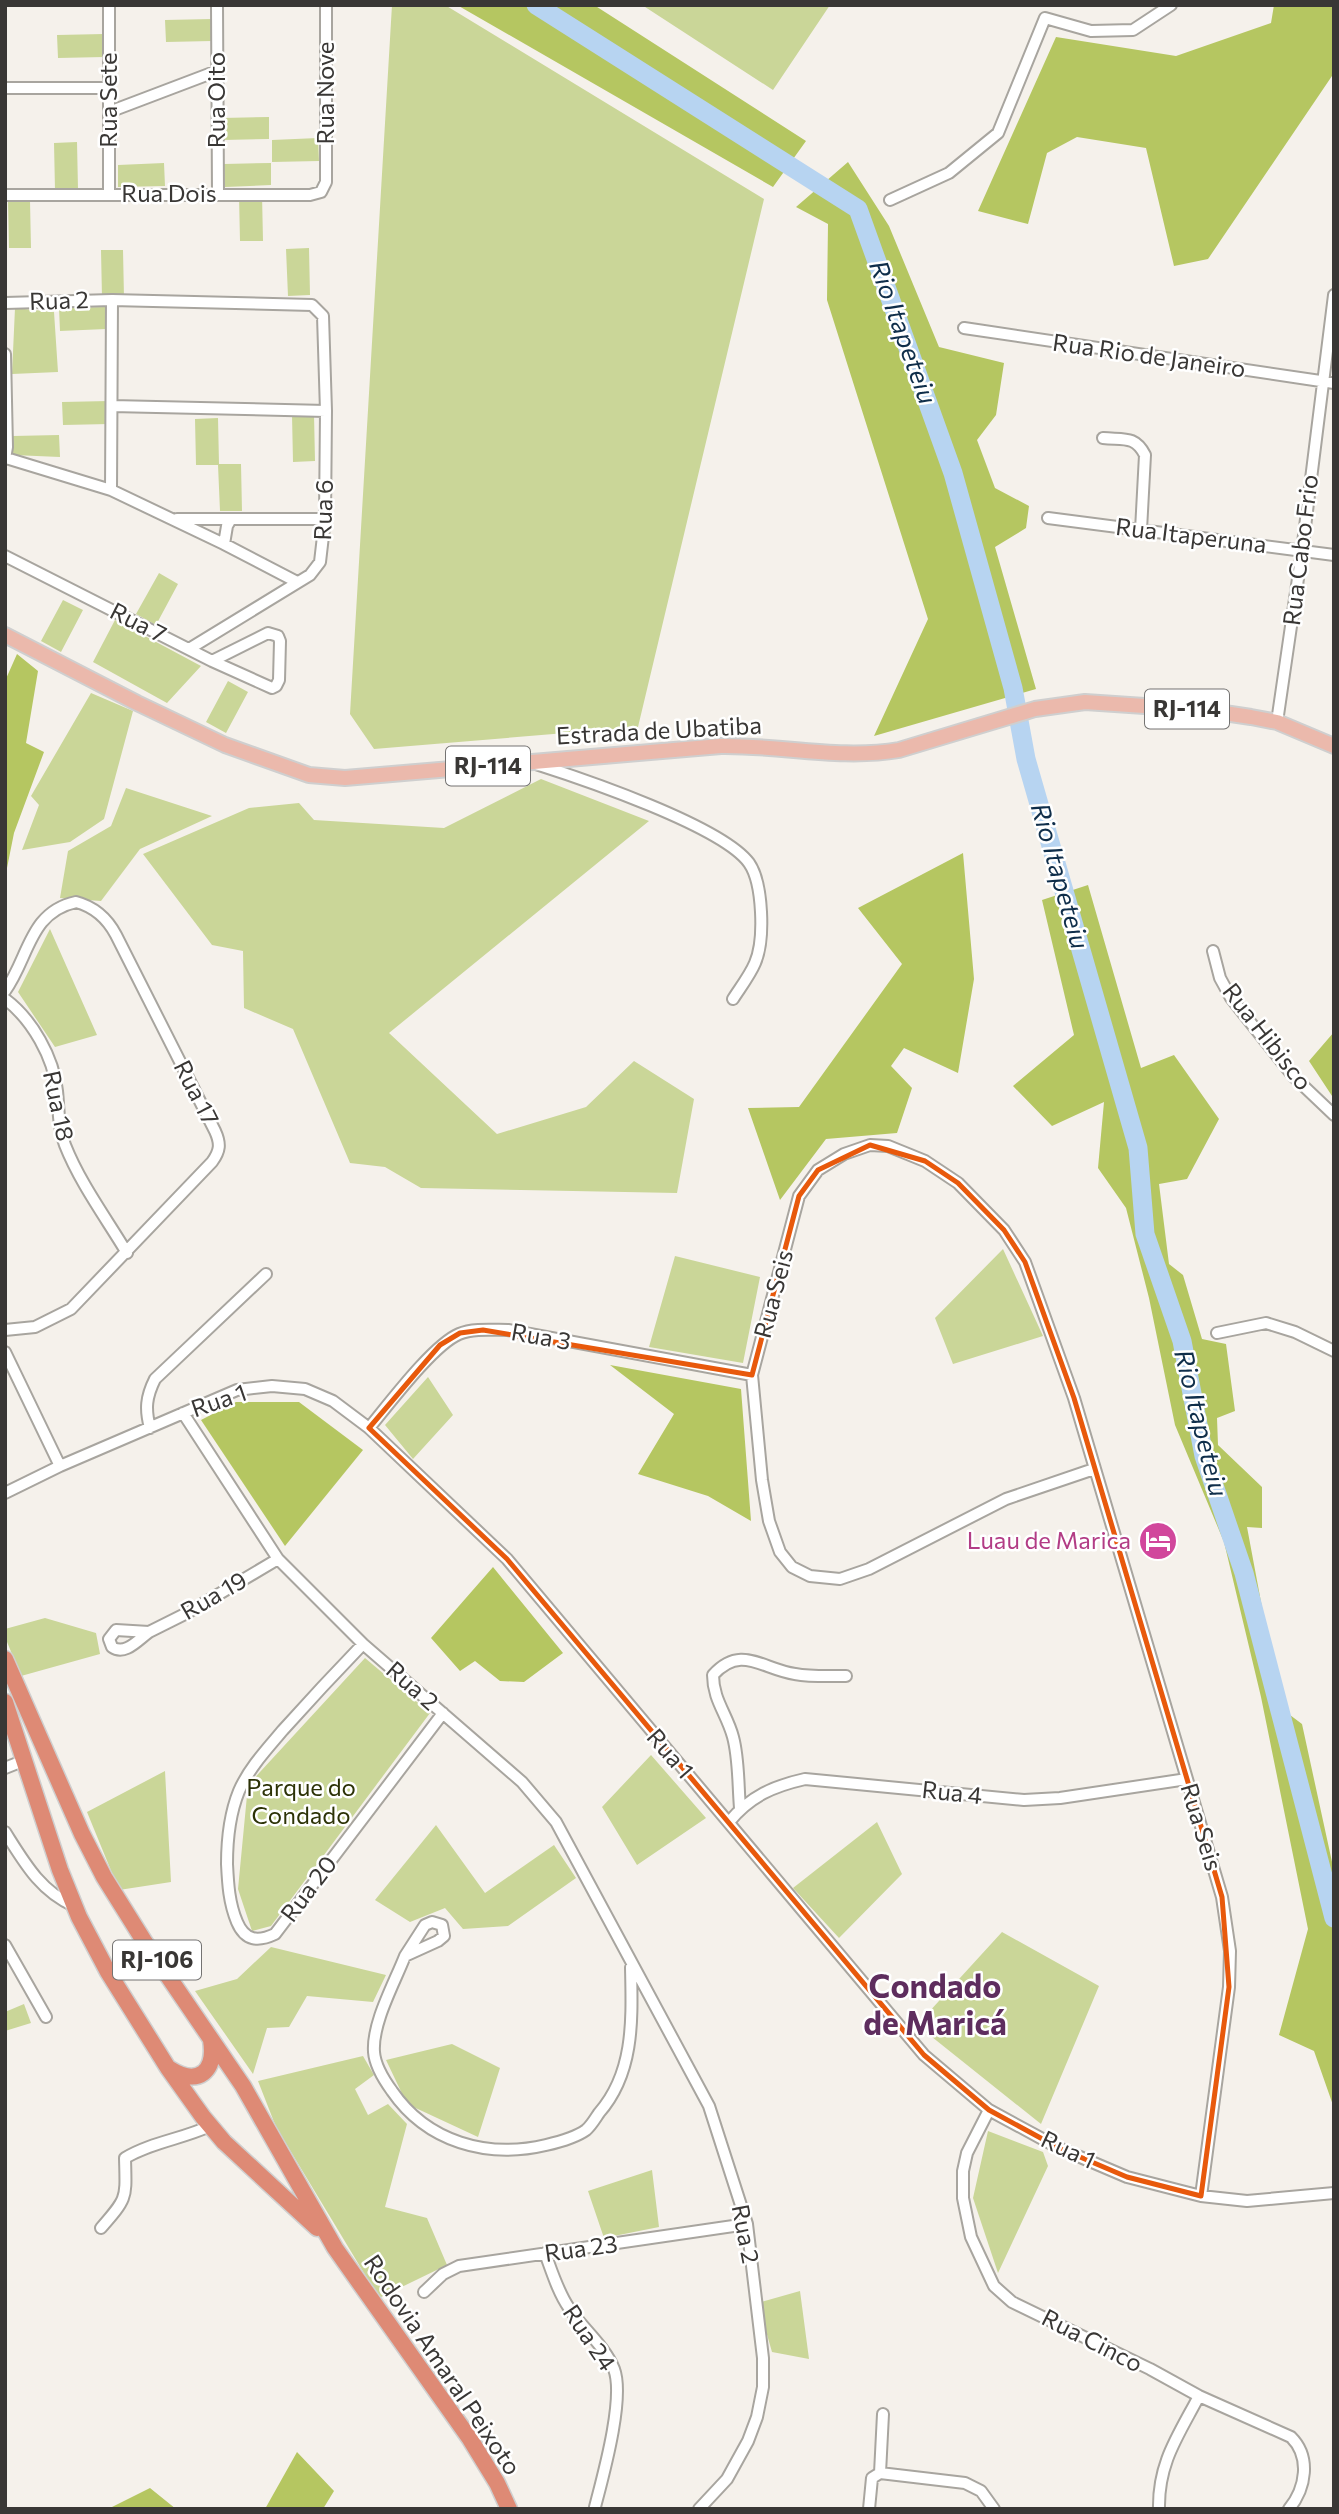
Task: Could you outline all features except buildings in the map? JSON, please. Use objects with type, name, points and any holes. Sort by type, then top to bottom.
[{"type":"highway","name":"Rodovia Amaral Peixoto","points":[[5,1658],[82,1834],[104,1877],[268,2127],[335,2248],[470,2440],[497,2483],[509,2509]]},
{"type":"highway","name":"Rodovia Amaral Peixoto","points":[[5,1702],[45,1829],[74,1906],[107,1972],[168,2068],[210,2126],[335,2248]]},
{"type":"highway","points":[[168,2068],[189,2077],[203,2074],[211,2063],[211,2038]]},
{"type":"main road","name":"Estrada de Ubatiba","points":[[5,635],[225,745],[309,775],[366,778],[720,746],[768,746],[844,754],[878,754],[1035,709],[1065,703],[1108,703],[1204,710],[1277,722],[1334,746]]},
{"type":"street","name":"Rua Sete","points":[[109,5],[109,194]]},
{"type":"street","name":"Rua Oito","points":[[216,5],[218,194]]},
{"type":"street","name":"Rua Nove","points":[[326,5],[326,182]]},
{"type":"street","points":[[890,200],[949,173],[998,133],[1045,18],[1091,31],[1133,30],[1171,5]]},
{"type":"street","points":[[109,112],[216,71]]},
{"type":"street","points":[[5,88],[109,88]]},
{"type":"street","name":"Rua Dois","points":[[5,195],[316,194],[321,192],[326,182]]},
{"type":"street","name":"Rua Cabo Frio","points":[[1277,722],[1302,551],[1334,295]]},
{"type":"street","points":[[111,490],[112,300]]},
{"type":"street","name":"Rua 2","points":[[5,303],[112,300],[312,305]]},
{"type":"street","name":"Rua 6","points":[[189,649],[310,575],[320,562],[325,519],[324,321],[322,313],[312,305]]},
{"type":"street","name":"Rua Rio de Janeiro","points":[[964,328],[1334,383]]},
{"type":"street","points":[[5,354],[6,458],[111,490],[297,582]]},
{"type":"street","points":[[112,406],[326,411]]},
{"type":"street","points":[[1103,438],[1134,441],[1145,455],[1142,530]]},
{"type":"street","name":"Rua Itaperuna","points":[[1048,518],[1334,555]]},
{"type":"street","points":[[173,519],[325,519]]},
{"type":"street","points":[[224,544],[231,519]]},
{"type":"street","name":"Rua 7","points":[[5,556],[212,661],[272,688],[279,680],[281,646],[278,636],[262,636],[212,661]]},
{"type":"street","points":[[278,573],[281,593]]},
{"type":"street","points":[[530,762],[626,796],[726,843],[743,855],[756,882],[761,929],[755,963],[733,999]]},
{"type":"street","name":"Rua 17","points":[[5,991],[34,932],[47,916],[55,909],[76,902],[93,908],[112,927],[219,1139],[219,1152],[212,1162],[71,1309],[35,1327],[5,1330]]},
{"type":"street","name":"Rua Hibisco","points":[[1213,951],[1220,978],[1231,998],[1293,1076],[1334,1115]]},
{"type":"street","name":"Rua 18","points":[[5,999],[23,1016],[47,1056],[55,1078],[59,1126],[65,1146],[127,1253]]},
{"type":"street","name":"Rua Seis","points":[[1094,1469],[1006,1499],[869,1569],[840,1579],[810,1576],[792,1567],[780,1552],[769,1521],[762,1480],[752,1375],[799,1196],[818,1170],[844,1154],[870,1145],[888,1146],[925,1161],[958,1183],[1004,1230],[1025,1262],[1074,1398],[1222,1897],[1230,1951],[1229,1987],[1201,2196]]},
{"type":"street","points":[[150,1429],[146,1411],[147,1394],[155,1379],[266,1274]]},
{"type":"street","points":[[1217,1333],[1266,1323],[1295,1332],[1334,1351]]},
{"type":"street","name":"Rua 3","points":[[369,1428],[440,1345],[460,1333],[474,1331],[508,1330],[752,1375]]},
{"type":"street","points":[[5,1352],[60,1466]]},
{"type":"street","name":"Rua 1","points":[[5,1493],[60,1466],[237,1390],[271,1386],[304,1389],[333,1401],[369,1428],[506,1559],[923,2055],[989,2110],[1059,2148],[1127,2177],[1201,2196],[1247,2201],[1334,2193]]},
{"type":"street","name":"Rua 2","points":[[183,1413],[278,1559],[363,1644],[522,1782],[544,1806],[556,1822],[709,2106],[747,2224],[764,2358],[764,2387],[748,2441],[727,2479],[699,2509]]},
{"type":"street","name":"Rua 19","points":[[149,1632],[187,1613],[278,1559]]},
{"type":"street","name":"Rua 20","points":[[363,1644],[256,1762],[239,1791],[230,1824],[228,1891],[237,1924],[246,1936],[263,1940],[275,1934],[443,1713]]},
{"type":"street","points":[[740,1808],[734,1742],[731,1728],[713,1691],[713,1675],[722,1665],[741,1659],[798,1675],[846,1676]]},
{"type":"street","points":[[5,1768],[25,1760]]},
{"type":"street","name":"Rua 4","points":[[729,1822],[740,1808],[777,1785],[805,1779],[1024,1800],[1060,1798],[1187,1779]]},
{"type":"street","points":[[5,1832],[30,1872],[45,1889],[59,1900],[74,1906]]},
{"type":"street","points":[[5,1945],[46,2017]]},
{"type":"street","name":"Rua 2","points":[[405,1956],[377,2028],[374,2054],[383,2077],[401,2105],[441,2136],[467,2146],[492,2151],[526,2150],[562,2142],[585,2130],[607,2104],[628,2058],[632,2020],[631,1964]]},
{"type":"street","name":"Rua Cinco","points":[[989,2110],[967,2153],[963,2171],[963,2198],[971,2237],[994,2286],[1012,2302],[1150,2369],[1199,2396],[1291,2437],[1299,2445],[1305,2471],[1301,2486],[1289,2509]]},
{"type":"street","points":[[101,2228],[125,2197],[125,2158],[144,2147],[185,2137],[210,2126]]},
{"type":"street","name":"Rua 23","points":[[424,2292],[453,2268],[747,2224]]},
{"type":"street","name":"Rua 24","points":[[545,2253],[561,2296],[606,2354],[618,2382],[612,2435],[595,2507]]},
{"type":"street","points":[[1159,2509],[1158,2486],[1164,2464],[1199,2396]]},
{"type":"street","points":[[880,2473],[883,2414]]},
{"type":"street","points":[[869,2509],[872,2478],[880,2473],[965,2483],[981,2491],[994,2509]]},
{"type":"highlighted area","points":[[870,1145],[925,1161],[958,1183],[1004,1230],[1025,1262],[1074,1398],[1222,1897],[1229,1987],[1201,2196],[1127,2177],[1059,2148],[989,2110],[924,2055],[507,1559],[369,1428],[440,1345],[460,1333],[483,1330],[752,1375],[799,1196],[818,1170]]},
{"type":"green space","points":[[392,5],[445,5],[764,199],[638,727],[374,749],[350,714]]},
{"type":"green space","points":[[457,5],[594,5],[806,141],[773,187]]},
{"type":"green space","points":[[642,5],[830,5],[773,90]]},
{"type":"green space","points":[[1274,5],[1334,5],[1334,73],[1208,259],[1174,266],[1146,148],[1077,137],[1047,153],[1028,224],[978,211],[1056,37],[1176,56],[1271,23]]},
{"type":"green space","points":[[212,19],[212,41],[166,42],[165,20]]},
{"type":"green space","points":[[104,34],[104,57],[58,58],[57,35]]},
{"type":"green space","points":[[269,117],[269,139],[223,140],[222,118]]},
{"type":"green space","points":[[318,138],[319,161],[272,162],[272,140]]},
{"type":"green space","points":[[77,142],[78,189],[55,190],[54,143]]},
{"type":"green space","points":[[848,162],[889,226],[939,347],[1004,363],[996,415],[977,440],[995,488],[1029,506],[1026,528],[995,547],[1036,689],[874,736],[928,619],[827,300],[828,224],[796,207]]},
{"type":"green space","points":[[164,163],[165,186],[118,187],[118,165]]},
{"type":"green space","points":[[271,163],[271,185],[225,187],[224,164]]},
{"type":"green space","points":[[262,194],[263,241],[240,241],[239,195]]},
{"type":"green space","points":[[8,201],[30,201],[31,248],[9,248]]},
{"type":"green space","points":[[309,248],[310,295],[288,296],[286,249]]},
{"type":"green space","points":[[101,250],[123,250],[124,297],[102,297]]},
{"type":"green space","points":[[105,307],[106,329],[60,331],[59,308]]},
{"type":"green space","points":[[15,308],[54,312],[58,372],[12,374]]},
{"type":"green space","points":[[109,401],[109,424],[63,425],[62,402]]},
{"type":"green space","points":[[314,414],[315,461],[293,462],[292,415]]},
{"type":"green space","points":[[218,418],[219,464],[241,464],[242,511],[220,511],[218,465],[196,465],[195,419]]},
{"type":"green space","points":[[59,435],[60,457],[13,455],[13,436]]},
{"type":"green space","points":[[159,573],[178,584],[156,625],[136,614]]},
{"type":"green space","points":[[63,600],[83,610],[61,652],[41,641]]},
{"type":"green space","points":[[115,620],[201,666],[167,703],[93,662]]},
{"type":"green space","points":[[17,654],[38,671],[26,743],[44,752],[14,833],[5,878],[5,681]]},
{"type":"green space","points":[[228,681],[248,692],[226,733],[206,722]]},
{"type":"green space","points":[[91,693],[133,711],[104,819],[70,842],[22,850],[39,805],[31,796]]},
{"type":"green space","points":[[541,779],[649,821],[389,1033],[497,1134],[586,1107],[634,1061],[694,1099],[677,1193],[421,1188],[385,1167],[350,1163],[293,1029],[244,1008],[243,951],[212,945],[143,854],[249,808],[299,803],[314,820],[444,828]]},
{"type":"green space","points":[[126,788],[212,816],[140,849],[101,901],[60,898],[68,851],[111,826]]},
{"type":"green space","points":[[963,853],[974,979],[958,1073],[904,1048],[891,1066],[912,1088],[897,1133],[826,1139],[780,1200],[748,1108],[799,1107],[902,964],[858,908]]},
{"type":"green space","points":[[1088,885],[1141,1068],[1174,1055],[1219,1119],[1187,1179],[1159,1184],[1169,1264],[1183,1275],[1202,1339],[1226,1344],[1235,1411],[1217,1418],[1218,1445],[1262,1487],[1262,1528],[1247,1527],[1267,1634],[1290,1715],[1302,1724],[1334,1871],[1334,2108],[1314,2051],[1279,2035],[1308,1929],[1261,1697],[1224,1542],[1175,1425],[1149,1298],[1126,1208],[1098,1168],[1104,1102],[1052,1126],[1013,1086],[1074,1035],[1042,900]]},
{"type":"green space","points":[[50,929],[97,1035],[55,1047],[18,992]]},
{"type":"green space","points":[[1334,1032],[1334,1099],[1309,1061]]},
{"type":"green space","points":[[1003,1249],[1043,1336],[953,1364],[935,1318]]},
{"type":"green space","points":[[675,1256],[760,1277],[743,1363],[649,1347]]},
{"type":"green space","points":[[610,1365],[741,1389],[751,1521],[708,1496],[638,1474],[674,1414]]},
{"type":"green space","points":[[428,1377],[453,1415],[413,1459],[385,1425]]},
{"type":"green space","points":[[236,1402],[299,1402],[363,1450],[285,1546],[201,1420]]},
{"type":"green space","points":[[493,1567],[563,1653],[524,1682],[500,1681],[475,1661],[460,1671],[431,1638]]},
{"type":"green space","points":[[45,1618],[96,1633],[100,1654],[21,1676],[5,1637],[5,1629]]},
{"type":"green space","name":"Parque do Condado","points":[[365,1658],[430,1713],[271,1926],[252,1931],[238,1889],[248,1785]]},
{"type":"green space","points":[[651,1755],[706,1818],[637,1865],[602,1807]]},
{"type":"green space","points":[[165,1771],[171,1882],[119,1890],[87,1812]]},
{"type":"green space","points":[[877,1822],[902,1874],[839,1938],[793,1888]]},
{"type":"green space","points":[[436,1825],[485,1893],[554,1845],[576,1878],[508,1926],[463,1929],[445,1908],[410,1922],[375,1900]]},
{"type":"green space","points":[[1002,1932],[1099,1986],[1041,2124],[917,2025]]},
{"type":"green space","points":[[271,1947],[386,1975],[373,2002],[307,1996],[289,2027],[267,2028],[253,2074],[195,1991],[237,1979]]},
{"type":"green space","points":[[24,2004],[31,2023],[5,2031],[5,2012]]},
{"type":"green space","points":[[452,2044],[500,2068],[478,2137],[407,2104],[386,2060]]},
{"type":"green space","points":[[363,2056],[374,2075],[355,2089],[368,2115],[388,2104],[407,2124],[385,2207],[427,2218],[447,2265],[379,2298],[276,2127],[258,2081]]},
{"type":"green space","points":[[988,2131],[1043,2152],[1048,2166],[998,2273],[973,2198]]},
{"type":"green space","points":[[652,2170],[659,2227],[604,2238],[588,2191]]},
{"type":"green space","points":[[800,2291],[809,2359],[772,2352],[758,2303]]},
{"type":"green space","points":[[297,2452],[334,2491],[323,2509],[265,2509]]},
{"type":"green space","points":[[150,2488],[176,2509],[108,2509]]},
{"type":"waterway","name":"Rio Itapeteiu","points":[[536,5],[858,209],[953,473],[1013,688],[1026,759],[1138,1148],[1145,1234],[1182,1341],[1204,1456],[1244,1573],[1334,1918]]},
{"type":"place","name":"Luau de Marica","points":[[1158,1541]]},
{"type":"district","name":"Condado de Maricá","points":[[935,2006]]}]
